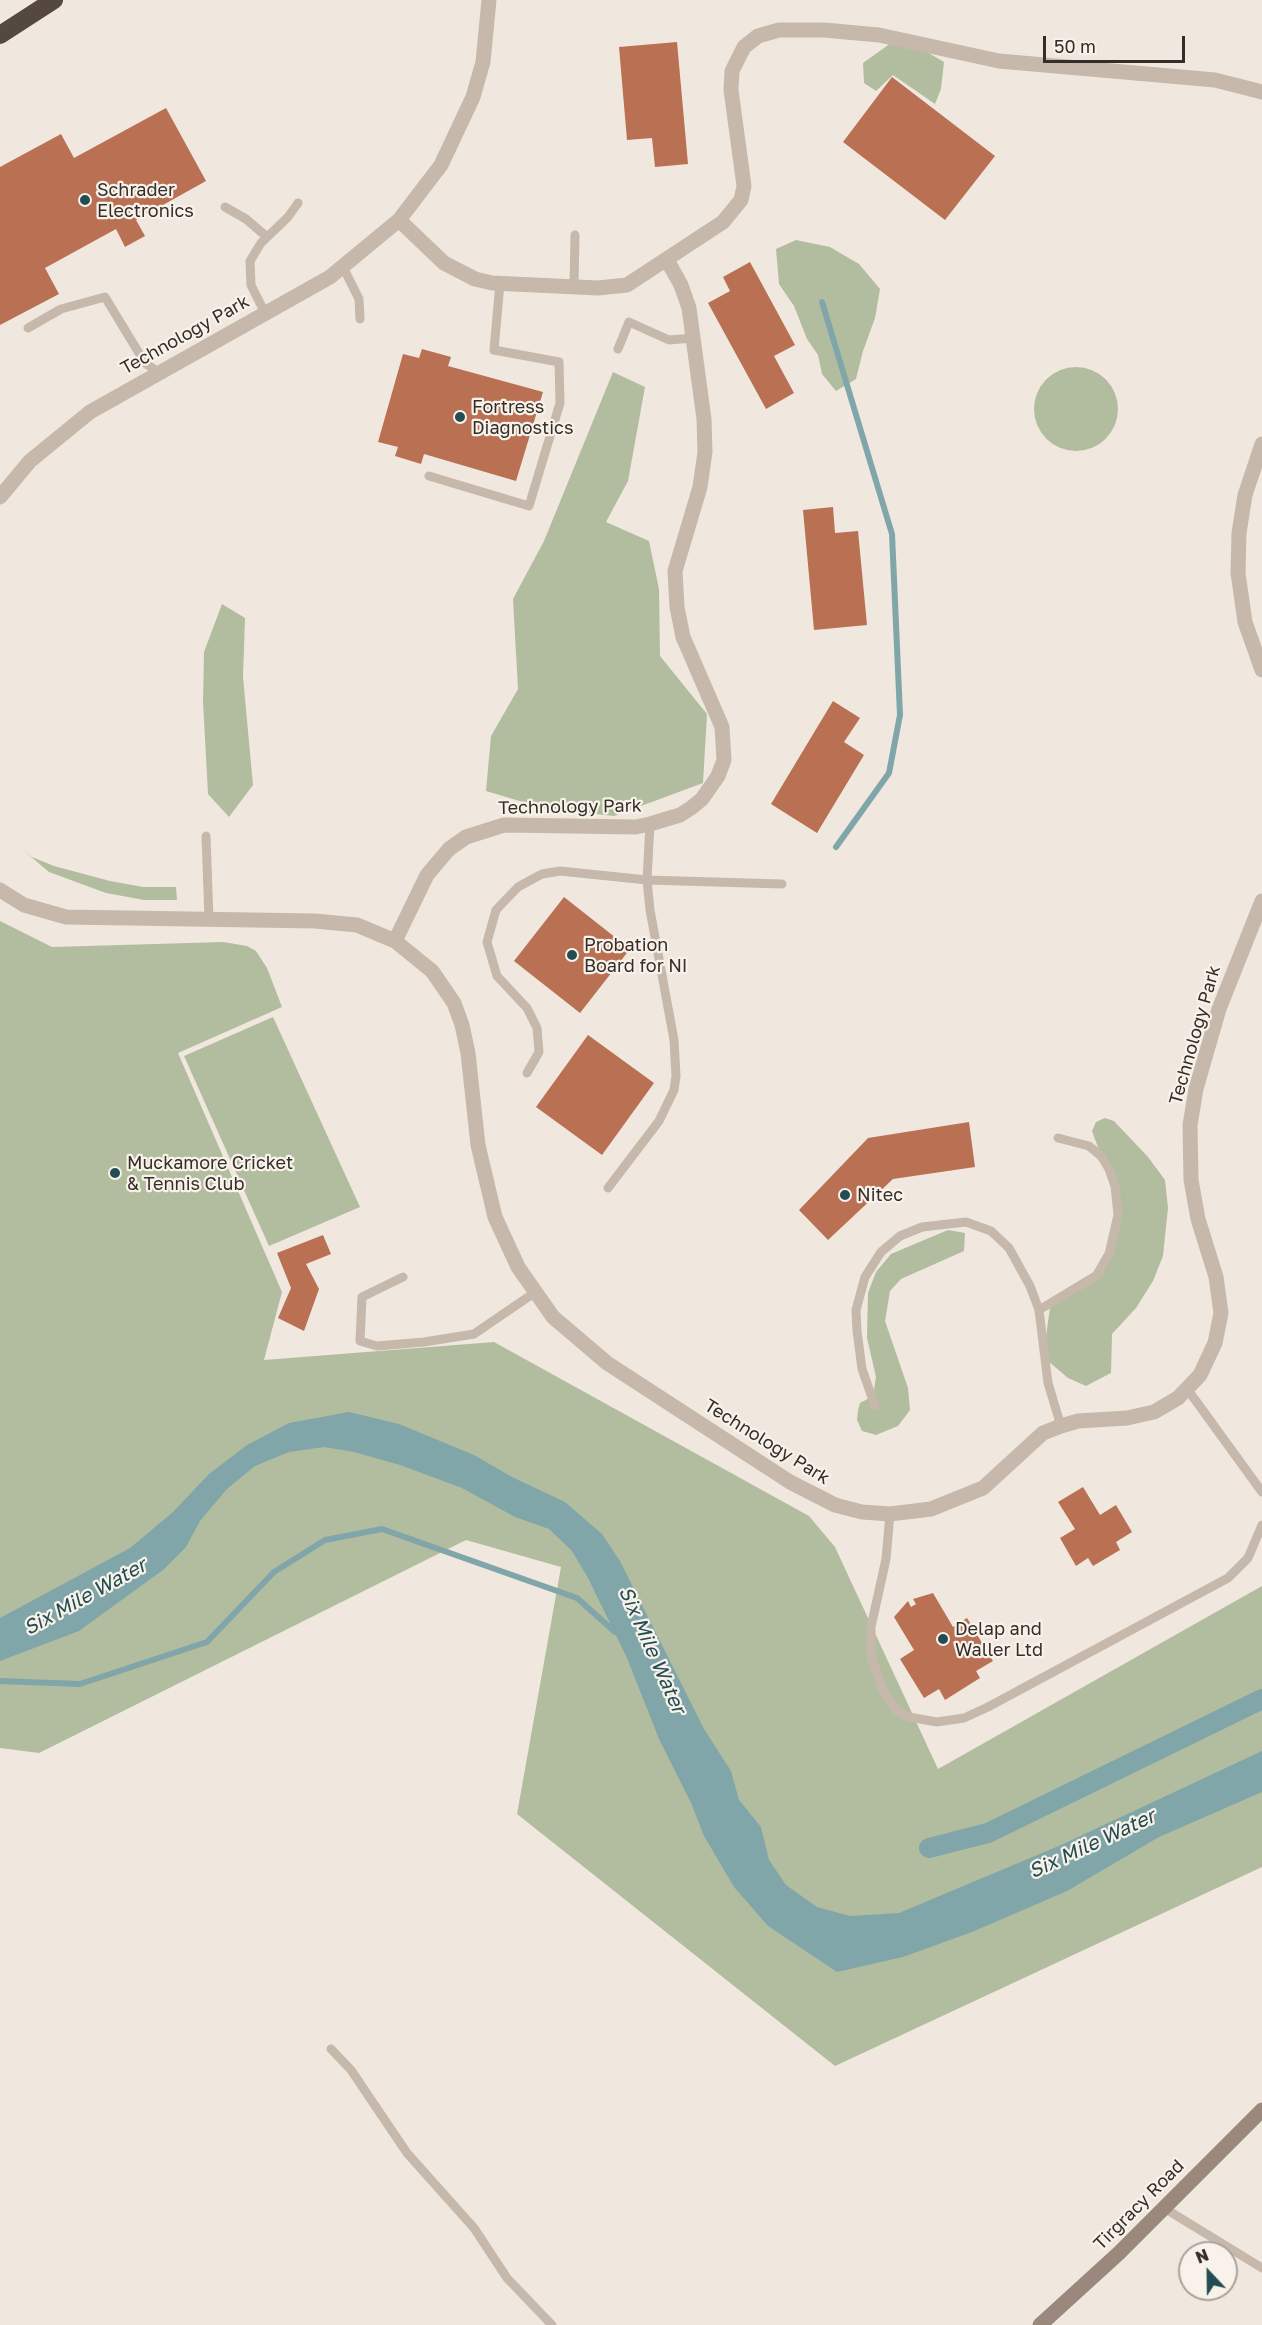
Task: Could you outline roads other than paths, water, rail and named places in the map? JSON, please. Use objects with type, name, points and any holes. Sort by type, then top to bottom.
[{"type":"highway","points":[[0,35],[54,0]]},
{"type":"street","name":"Technology Park","points":[[0,497],[30,461],[68,428],[158,372],[344,267],[399,220],[441,165],[473,97],[483,62],[489,0]]},
{"type":"street","points":[[399,220],[424,246],[456,271],[475,279],[500,283],[574,286],[627,285],[723,222],[741,200],[744,186],[731,90],[732,71],[744,47],[767,32],[798,30],[852,32],[907,40],[999,61],[1215,80],[1262,92]]},
{"type":"street","name":"Technology Park","points":[[395,941],[433,867],[448,849],[466,837],[504,825],[636,827],[650,824],[680,815],[702,799],[718,776],[724,760],[722,727],[683,637],[675,589],[678,556],[700,487],[705,452],[704,419],[689,308],[681,285],[667,260]]},
{"type":"street","points":[[1262,444],[1245,495],[1238,548],[1241,602],[1252,647],[1262,670]]},
{"type":"street","name":"Technology Park","points":[[0,890],[24,905],[66,917],[340,922],[357,925],[395,941],[432,971],[454,1003],[468,1053],[478,1145],[487,1187],[505,1243],[534,1293],[567,1331],[607,1363],[790,1482],[835,1505],[862,1512],[890,1514],[931,1509],[983,1488],[1043,1433],[1060,1426],[1078,1421],[1141,1416],[1164,1407],[1188,1390],[1200,1375],[1215,1343],[1221,1313],[1216,1277],[1198,1219],[1191,1180],[1190,1125],[1196,1089],[1220,1009],[1262,900]]},
{"type":"street","name":"Tirgracy Road","points":[[1040,2325],[1164,2208],[1262,2110]]},
{"type":"lane","points":[[265,313],[250,285],[248,271],[255,251],[288,217],[298,203]]},
{"type":"lane","points":[[225,207],[246,219],[267,237]]},
{"type":"lane","points":[[574,286],[575,235]]},
{"type":"lane","points":[[344,267],[359,299],[360,319]]},
{"type":"lane","points":[[429,476],[529,506],[560,403],[559,362],[494,350],[500,283]]},
{"type":"lane","points":[[28,328],[61,309],[105,297],[146,363],[158,372]]},
{"type":"lane","points":[[618,349],[629,322],[669,340],[693,339]]},
{"type":"lane","points":[[608,1188],[659,1121],[674,1090],[674,1040],[654,944],[647,880],[650,824]]},
{"type":"lane","points":[[206,836],[209,919]]},
{"type":"lane","points":[[527,1073],[539,1054],[538,1034],[526,1008],[500,982],[491,963],[487,936],[496,910],[518,887],[547,872],[560,871],[647,880],[782,884]]},
{"type":"lane","points":[[1039,1310],[1097,1275],[1109,1254],[1118,1215],[1115,1186],[1101,1156],[1089,1146],[1059,1138]]},
{"type":"lane","points":[[874,1406],[859,1357],[856,1310],[860,1290],[872,1264],[900,1236],[922,1227],[966,1222],[991,1232],[1016,1258],[1039,1310],[1048,1383],[1060,1426]]},
{"type":"lane","points":[[403,1276],[362,1297],[360,1341],[376,1346],[424,1342],[474,1334],[534,1293]]},
{"type":"lane","points":[[1188,1390],[1262,1492]]},
{"type":"lane","points":[[890,1514],[886,1558],[870,1627],[872,1657],[882,1688],[896,1710],[909,1718],[937,1722],[964,1718],[988,1707],[1228,1578],[1248,1558],[1262,1525]]},
{"type":"lane","points":[[331,2049],[351,2070],[407,2153],[474,2229],[507,2278],[552,2325]]},
{"type":"lane","points":[[1164,2208],[1262,2268]]},
{"type":"water","name":"Six Mile Water","points":[[349,1412],[399,1424],[474,1455],[512,1477],[565,1502],[602,1534],[620,1561],[704,1729],[731,1771],[739,1800],[761,1827],[769,1860],[786,1885],[817,1907],[850,1916],[899,1913],[1061,1845],[1262,1751],[1262,1792],[1159,1837],[1067,1891],[972,1932],[903,1957],[837,1972],[768,1926],[734,1887],[704,1836],[691,1803],[659,1739],[627,1658],[588,1578],[572,1551],[549,1529],[515,1517],[462,1488],[400,1465],[354,1452],[324,1447],[289,1452],[255,1466],[227,1489],[200,1521],[186,1547],[163,1570],[79,1631],[0,1661],[0,1618],[130,1548],[173,1512],[209,1474],[247,1445],[289,1423]]},
{"type":"waterway","points":[[822,302],[892,534],[900,715],[889,773],[836,847]]},
{"type":"waterway","points":[[0,1681],[80,1684],[207,1642],[274,1572],[325,1540],[382,1529],[577,1598],[615,1632]]},
{"type":"waterway","points":[[929,1848],[988,1833],[1262,1699]]},
{"type":"place","name":"Schrader Electronics","points":[[85,200]]},
{"type":"place","name":"Fortress Diagnostics","points":[[460,417]]},
{"type":"place","name":"Probation Board for NI","points":[[572,955]]},
{"type":"place","name":"Muckamore Cricket & Tennis Club","points":[[115,1173]]},
{"type":"place","name":"Nitec","points":[[845,1195]]},
{"type":"place","name":"Delap and Waller Ltd","points":[[943,1639]]}]
